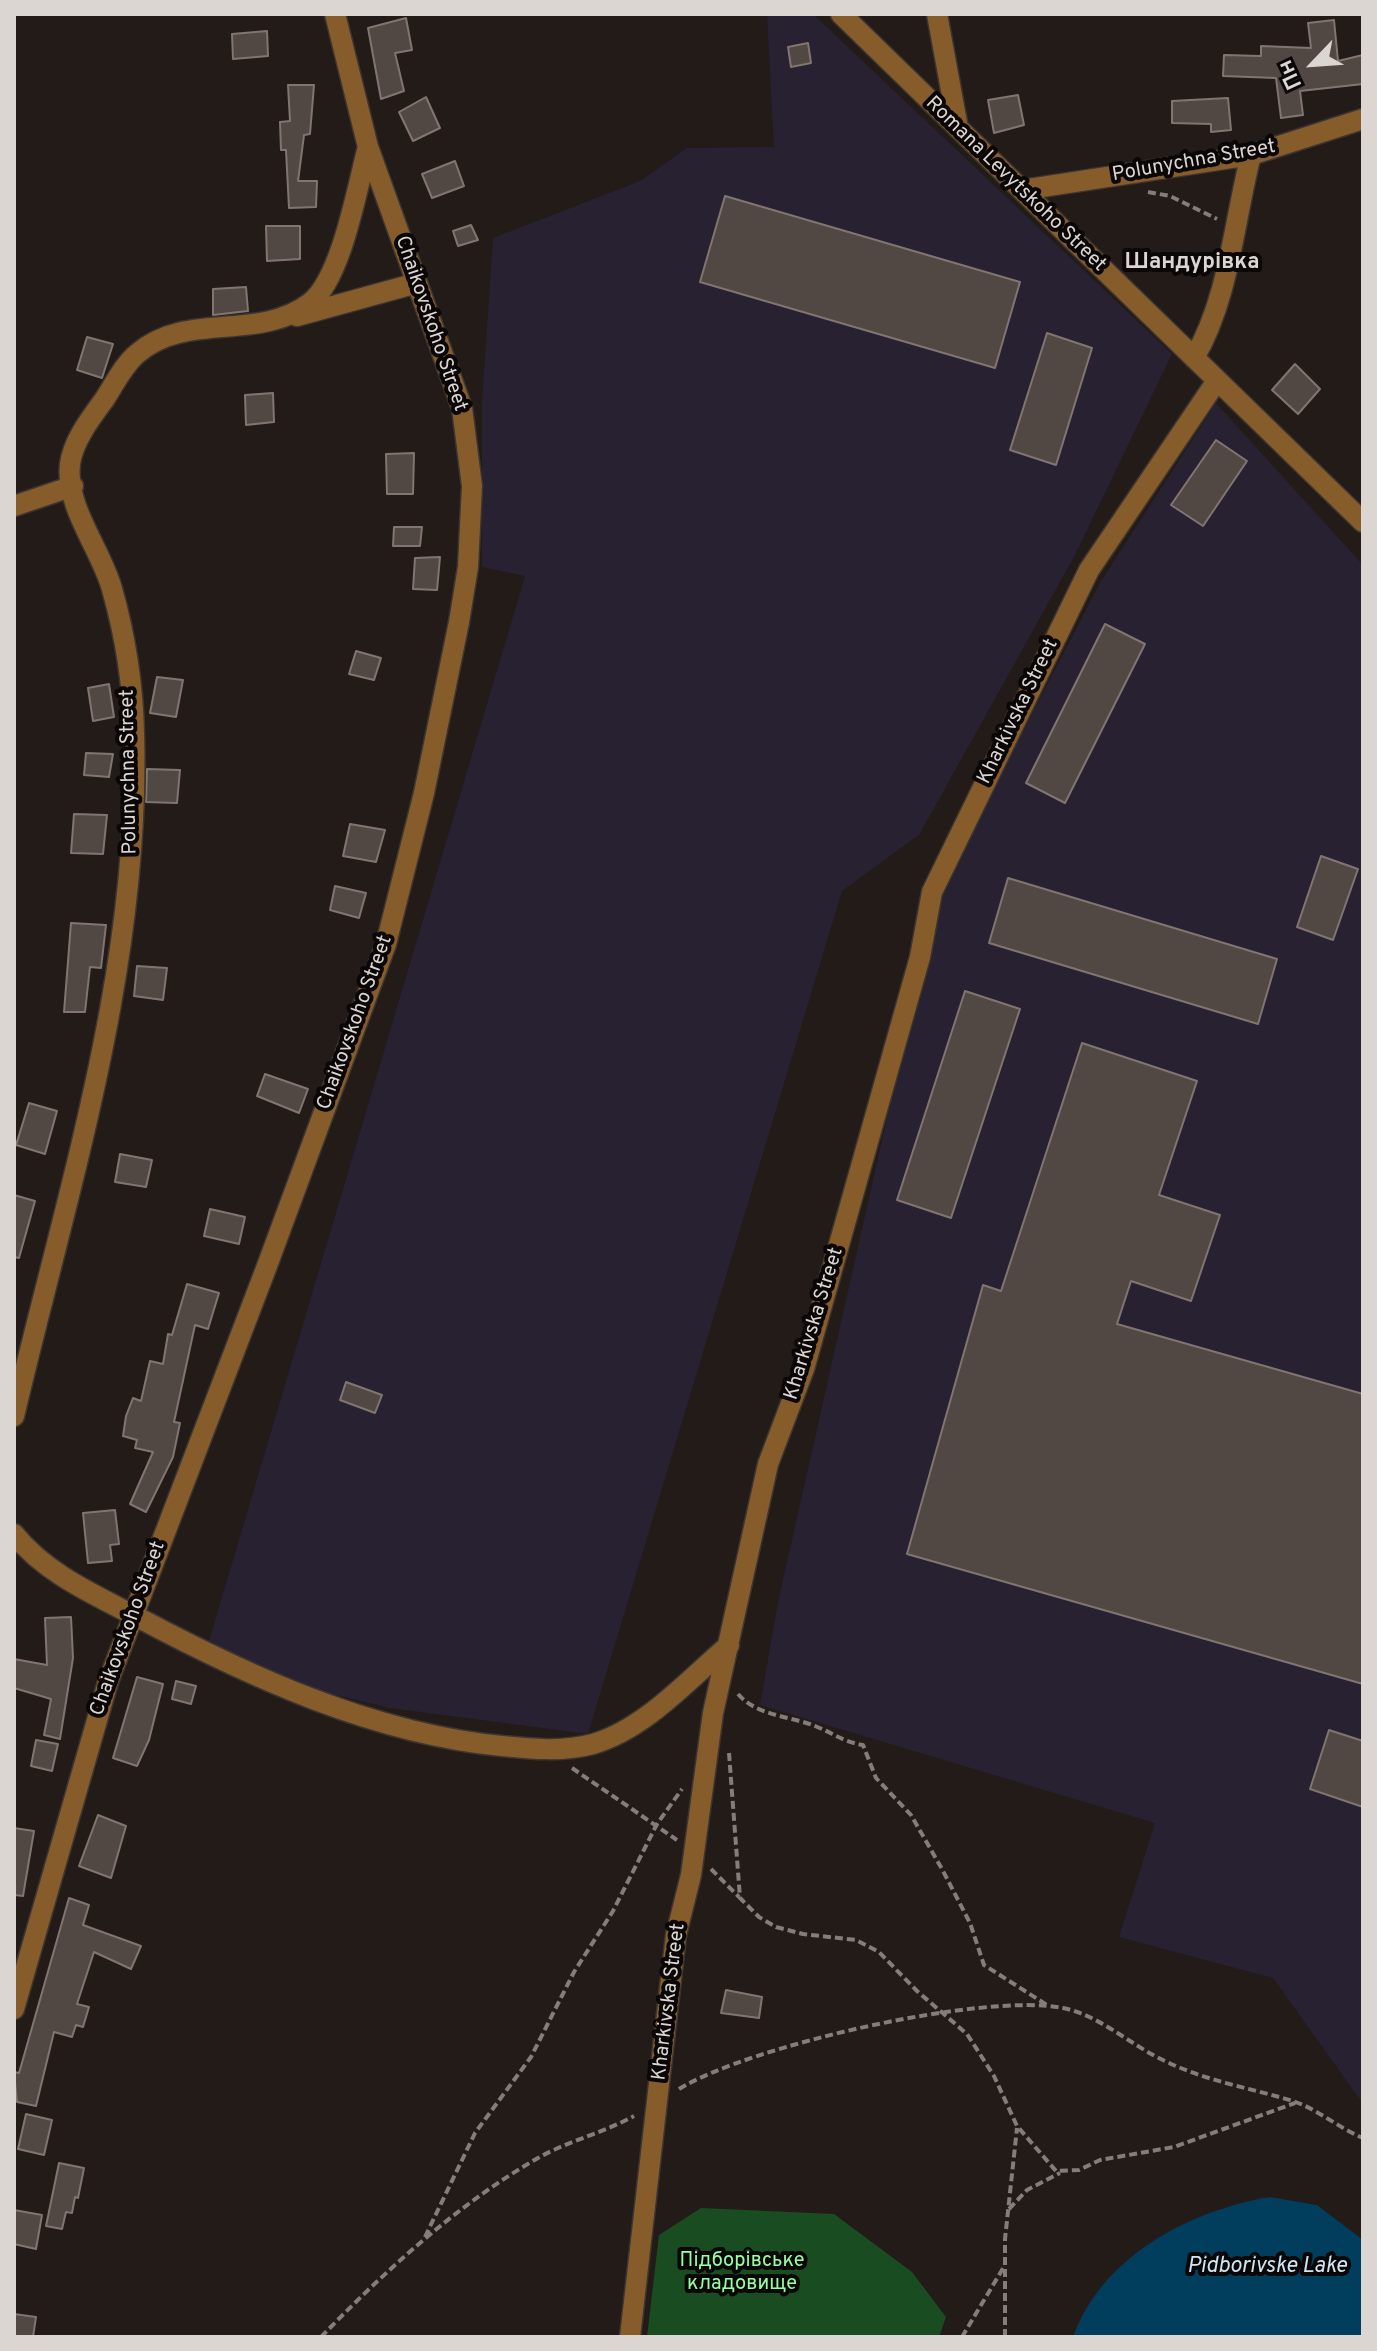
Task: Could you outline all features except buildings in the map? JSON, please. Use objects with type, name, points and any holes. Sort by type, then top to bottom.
[{"type":"street","name":"Chaikovskoho Street","points":[[14,2009],[89,1742],[132,1614],[371,989],[396,908],[424,793],[468,567],[472,486],[462,408],[368,147],[335,14]]},
{"type":"street","name":"Romana Levytskoho Street","points":[[841,14],[1363,522]]},
{"type":"street","points":[[937,14],[958,128]]},
{"type":"street","name":"Polunychna Street","points":[[1022,190],[1251,155],[1363,119]]},
{"type":"street","name":"Polunychna Street","points":[[14,1416],[102,1048],[131,884],[134,752],[130,684],[111,585],[76,504],[70,465],[83,430],[135,355],[160,337],[192,329],[276,322],[312,301],[338,261],[368,147]]},
{"type":"street","points":[[1194,358],[1214,314],[1251,155]]},
{"type":"street","points":[[276,322],[417,283]]},
{"type":"street","name":"Kharkivska Street","points":[[630,2337],[676,1935],[719,1754],[713,1713],[768,1464],[804,1369],[920,957],[932,892],[1089,570],[1216,382]]},
{"type":"street","points":[[14,506],[73,486]]},
{"type":"street","points":[[14,1534],[68,1580],[268,1682],[382,1722],[462,1742],[544,1748],[579,1747],[615,1735],[654,1709],[729,1645]]},
{"type":"path","points":[[1143,191],[1170,196],[1234,227]]},
{"type":"path","points":[[722,1675],[748,1706],[819,1727],[844,1743],[863,1745],[876,1778],[911,1815],[942,1869],[970,1923],[984,1965],[1049,2006],[1097,2021],[1153,2056],[1182,2069],[1297,2102],[1363,2138]]},
{"type":"path","points":[[544,1748],[657,1824],[694,1853],[759,1917],[776,1927],[803,1934],[847,1938],[873,1948],[979,2050],[1017,2126],[1049,2167],[1062,2172]]},
{"type":"path","points":[[425,2237],[475,2133],[531,2057],[571,1977],[619,1900],[657,1824],[719,1754],[733,1777],[740,1898]]},
{"type":"path","points":[[321,2337],[425,2237],[538,2158],[631,2118],[705,2076],[777,2050],[843,2032],[1011,2005],[1049,2006]]},
{"type":"path","points":[[1009,2209],[1027,2190],[1062,2172],[1079,2170],[1100,2160],[1174,2147],[1297,2102]]},
{"type":"path","points":[[1005,2337],[1009,2209],[1017,2126]]},
{"type":"path","points":[[962,2337],[1006,2263]]},
{"type":"shaded area","points":[[767,14],[813,14],[1172,354],[1075,555],[919,835],[842,891],[588,1734],[390,1708],[295,1685],[206,1651],[525,576],[482,567],[482,402],[493,238],[640,181],[687,148],[774,147]]},
{"type":"shaded area","points":[[1216,403],[1363,565],[1363,2104],[1273,1978],[1119,1937],[1155,1823],[760,1705],[778,1602],[937,896],[1101,581]]},
{"type":"green space","name":"Підборівське кладовище","points":[[701,2208],[834,2214],[912,2272],[946,2317],[939,2337],[647,2337],[659,2235]]},
{"type":"water","name":"Pidborivske Lake","points":[[1270,2197],[1317,2205],[1363,2240],[1363,2337],[1073,2337],[1086,2309],[1104,2283],[1152,2242],[1209,2213]]},
{"type":"district","name":"Шандурівка","points":[[1192,264]]}]
